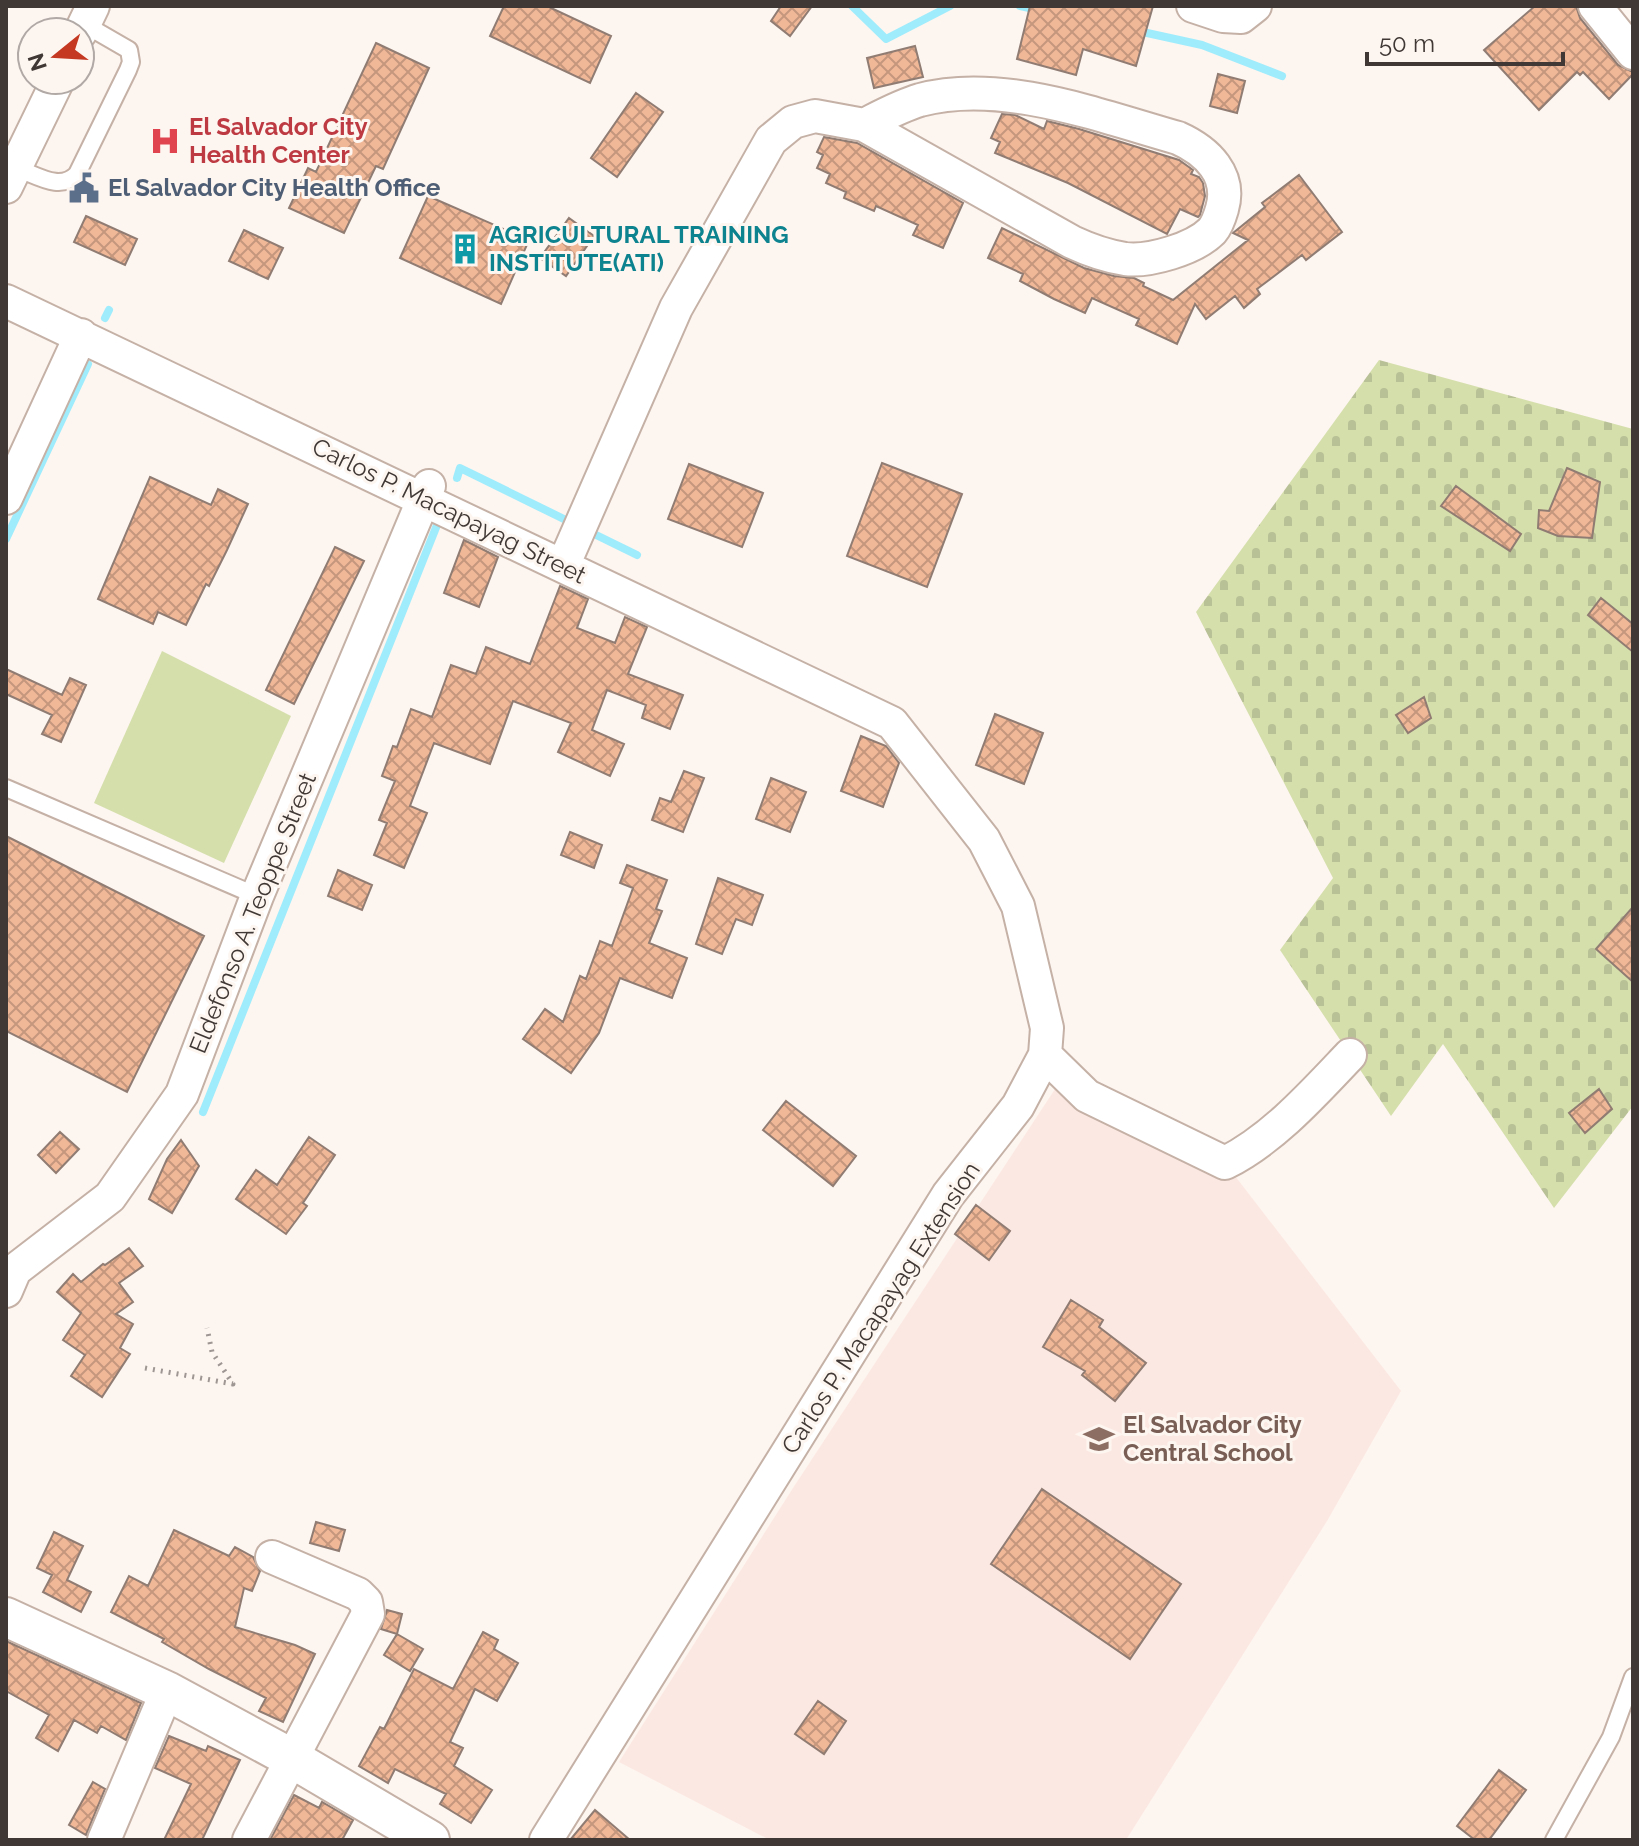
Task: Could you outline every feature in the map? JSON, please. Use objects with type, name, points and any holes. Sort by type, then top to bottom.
[{"type":"street","points":[[1193,6],[1223,16],[1241,17],[1255,6]]},
{"type":"street","points":[[1595,6],[1633,53]]},
{"type":"street","points":[[563,566],[676,308],[771,140],[793,122],[815,116],[864,125],[1072,242],[1093,252],[1115,257],[1144,259],[1188,245],[1211,231],[1224,202],[1221,172],[1193,145],[1151,130],[1016,95],[924,99],[899,107],[864,125]]},
{"type":"street","points":[[11,178],[50,96]]},
{"type":"street","name":"Carlos P. Macapayag Street","points":[[6,301],[427,493],[563,566],[892,723]]},
{"type":"street","points":[[6,498],[81,335]]},
{"type":"street","name":"Eldefonso A. Teoppe Street","points":[[6,1291],[15,1270],[110,1197],[182,1094],[257,896],[427,493]]},
{"type":"street","name":"Carlos P. Macapayag Extension","points":[[546,1840],[948,1195],[1018,1106],[1045,1055],[1047,1028],[1018,906],[984,840],[892,723]]},
{"type":"street","points":[[1045,1055],[1087,1096],[1225,1163],[1252,1149],[1350,1055]]},
{"type":"street","points":[[249,1840],[368,1614],[366,1602],[358,1594],[272,1557]]},
{"type":"street","points":[[6,1617],[167,1691],[291,1758],[430,1840]]},
{"type":"street","points":[[104,1840],[167,1691]]},
{"type":"lane","points":[[11,178],[61,184],[70,182],[77,174],[131,62],[129,50],[96,28]]},
{"type":"lane","points":[[6,788],[257,896]]},
{"type":"lane","points":[[1554,1840],[1611,1737],[1633,1677]]},
{"type":"path","points":[[145,1368],[233,1384],[212,1352],[207,1328]]},
{"type":"shaded area","name":"El Salvador City Central School","points":[[1059,1083],[1225,1163],[1401,1391],[1327,1521],[1126,1840],[770,1840],[619,1762],[793,1488]]},
{"type":"green space","points":[[1379,360],[1633,429],[1633,1106],[1554,1208],[1443,1044],[1391,1116],[1280,950],[1333,878],[1196,612]]},
{"type":"green space","points":[[162,651],[291,716],[224,863],[94,803]]},
{"type":"building","points":[[504,6],[547,6],[611,36],[590,83],[490,36]]},
{"type":"building","points":[[781,6],[812,6],[790,36],[771,21]]},
{"type":"building","points":[[1030,6],[1153,6],[1136,66],[1083,49],[1076,75],[1017,59]]},
{"type":"building","points":[[1535,6],[1576,6],[1580,18],[1618,65],[1633,74],[1609,99],[1583,72],[1580,75],[1577,72],[1539,110],[1484,50]]},
{"type":"building","points":[[376,43],[429,68],[383,169],[376,166],[344,233],[289,208],[308,168],[316,172]]},
{"type":"building","points":[[915,46],[923,77],[874,88],[867,58]]},
{"type":"building","points":[[1218,74],[1245,81],[1237,113],[1210,106]]},
{"type":"building","points":[[636,93],[663,112],[617,177],[591,158]]},
{"type":"building","points":[[1002,114],[1015,115],[1044,129],[1047,121],[1079,129],[1179,160],[1193,170],[1191,174],[1203,183],[1205,196],[1200,215],[1198,217],[1180,209],[1167,234],[1068,183],[995,153],[1000,142],[991,138]]},
{"type":"building","points":[[824,137],[857,143],[963,203],[943,248],[913,235],[918,225],[876,206],[874,211],[844,198],[846,192],[826,183],[830,174],[817,168],[823,155],[817,152]]},
{"type":"building","points":[[1299,175],[1342,232],[1306,260],[1302,255],[1257,289],[1260,294],[1244,308],[1235,296],[1206,319],[1195,304],[1177,344],[1136,325],[1139,319],[1092,298],[1085,313],[1054,299],[1020,281],[1023,274],[988,258],[1002,228],[1084,268],[1134,278],[1144,283],[1143,286],[1173,300],[1248,240],[1233,233],[1265,207],[1262,203]]},
{"type":"building","name":"AGRICULTURAL TRAINING INSTITUTE(ATI)","points":[[428,196],[529,240],[501,304],[400,258]]},
{"type":"building","points":[[86,216],[137,239],[125,265],[74,242]]},
{"type":"building","points":[[569,218],[594,236],[566,276],[540,258]]},
{"type":"building","points":[[244,230],[283,248],[268,279],[229,261]]},
{"type":"building","points":[[882,463],[962,494],[927,587],[847,556]]},
{"type":"building","points":[[689,464],[763,493],[742,547],[668,519]]},
{"type":"building","points":[[1567,468],[1600,482],[1592,538],[1558,536],[1538,528],[1539,510],[1549,511]]},
{"type":"building","points":[[150,477],[211,505],[218,489],[248,504],[209,586],[206,584],[186,625],[158,612],[153,624],[98,599]]},
{"type":"building","points":[[1456,486],[1521,534],[1510,551],[1441,506]]},
{"type":"building","points":[[464,540],[498,557],[479,607],[444,593]]},
{"type":"building","points":[[335,547],[364,561],[294,704],[266,690]]},
{"type":"building","points":[[560,586],[588,599],[577,628],[615,643],[625,617],[647,627],[628,674],[683,695],[670,729],[642,718],[646,705],[607,690],[592,730],[624,744],[610,776],[558,752],[571,723],[513,701],[490,764],[434,743],[410,806],[427,813],[404,868],[374,855],[387,823],[379,820],[395,781],[382,776],[411,709],[432,717],[451,665],[476,674],[486,647],[530,664]]},
{"type":"building","points":[[1601,598],[1633,624],[1633,652],[1588,615]]},
{"type":"building","points":[[6,669],[62,695],[70,678],[86,685],[61,742],[42,734],[52,715],[6,694]]},
{"type":"building","points":[[1424,697],[1431,718],[1408,733],[1396,715]]},
{"type":"building","points":[[995,714],[1043,733],[1024,784],[976,765]]},
{"type":"building","points":[[861,736],[886,746],[899,763],[883,807],[841,791]]},
{"type":"building","points":[[684,771],[704,778],[683,832],[652,820],[660,798],[671,802]]},
{"type":"building","points":[[771,778],[806,792],[790,832],[756,819]]},
{"type":"building","points":[[570,832],[602,845],[594,868],[561,855]]},
{"type":"building","points":[[6,836],[204,936],[127,1092],[6,1031]]},
{"type":"building","points":[[627,865],[667,880],[656,909],[662,911],[649,943],[687,958],[672,998],[620,978],[599,1033],[571,1073],[523,1039],[545,1009],[563,1022],[580,976],[586,979],[600,941],[612,946],[633,888],[620,883]]},
{"type":"building","points":[[338,870],[372,885],[362,910],[328,896]]},
{"type":"building","points":[[718,878],[763,895],[752,925],[736,919],[722,954],[696,944]]},
{"type":"building","points":[[1633,907],[1633,982],[1596,949]]},
{"type":"building","points":[[1599,1089],[1612,1109],[1585,1133],[1569,1113]]},
{"type":"building","points":[[786,1101],[856,1156],[833,1186],[763,1130]]},
{"type":"building","points":[[60,1132],[79,1149],[56,1173],[38,1155]]},
{"type":"building","points":[[309,1137],[335,1155],[303,1203],[307,1206],[286,1234],[236,1199],[256,1170],[277,1185]]},
{"type":"building","points":[[181,1140],[199,1166],[172,1213],[149,1199],[167,1159]]},
{"type":"building","points":[[976,1205],[1010,1231],[989,1260],[955,1234]]},
{"type":"building","points":[[129,1248],[143,1266],[119,1283],[133,1302],[116,1314],[133,1324],[120,1348],[130,1354],[102,1397],[71,1376],[85,1355],[63,1340],[81,1313],[57,1292],[73,1274],[81,1282]]},
{"type":"building","points":[[1071,1300],[1103,1320],[1099,1327],[1146,1363],[1115,1401],[1082,1375],[1085,1371],[1043,1347]]},
{"type":"building","points":[[1042,1489],[1181,1584],[1130,1659],[991,1564]]},
{"type":"building","points":[[316,1522],[345,1530],[339,1551],[310,1543]]},
{"type":"building","points":[[174,1530],[229,1556],[235,1547],[253,1557],[260,1571],[252,1591],[244,1588],[235,1627],[315,1654],[283,1722],[259,1711],[266,1698],[111,1612],[129,1576],[148,1586]]},
{"type":"building","points":[[54,1532],[83,1546],[67,1580],[91,1592],[81,1612],[43,1592],[52,1575],[37,1568]]},
{"type":"building","points":[[387,1610],[402,1614],[397,1634],[381,1629]]},
{"type":"building","points":[[483,1632],[498,1640],[494,1649],[518,1663],[497,1701],[475,1689],[450,1742],[463,1748],[454,1766],[492,1790],[471,1823],[440,1804],[446,1794],[395,1769],[388,1783],[359,1766],[380,1727],[384,1729],[414,1669],[453,1689]]},
{"type":"building","points":[[397,1634],[423,1649],[410,1671],[384,1655]]},
{"type":"building","points":[[6,1641],[141,1703],[126,1740],[101,1726],[97,1733],[74,1720],[58,1751],[36,1738],[49,1715],[6,1691]]},
{"type":"building","points":[[818,1701],[846,1721],[824,1754],[795,1734]]},
{"type":"building","points":[[169,1736],[206,1751],[208,1746],[240,1760],[202,1840],[164,1840],[191,1784],[155,1768]]},
{"type":"building","points":[[1499,1770],[1526,1790],[1489,1840],[1475,1840],[1457,1826]]},
{"type":"building","points":[[93,1782],[105,1789],[86,1835],[69,1825]]},
{"type":"building","points":[[294,1795],[319,1808],[322,1802],[353,1820],[342,1840],[270,1840]]},
{"type":"building","points":[[595,1810],[630,1840],[570,1840]]},
{"type":"waterway","points":[[852,6],[886,39],[950,6]]},
{"type":"waterway","points":[[1020,6],[1039,10]]},
{"type":"waterway","points":[[1138,31],[1202,45],[1282,76]]},
{"type":"waterway","points":[[105,318],[109,310]]},
{"type":"waterway","points":[[6,539],[88,364]]},
{"type":"waterway","points":[[457,478],[460,468],[576,525]]},
{"type":"waterway","points":[[203,1112],[439,520]]},
{"type":"waterway","points":[[588,531],[637,555]]},
{"type":"place","name":"El Salvador City Health Center","points":[[165,141]]},
{"type":"place","name":"El Salvador City Health Office","points":[[84,188]]},
{"type":"place","name":"AGRICULTURAL TRAINING INSTITUTE(ATI)","points":[[465,249]]},
{"type":"place","name":"El Salvador City Central School","points":[[1099,1439]]}]
